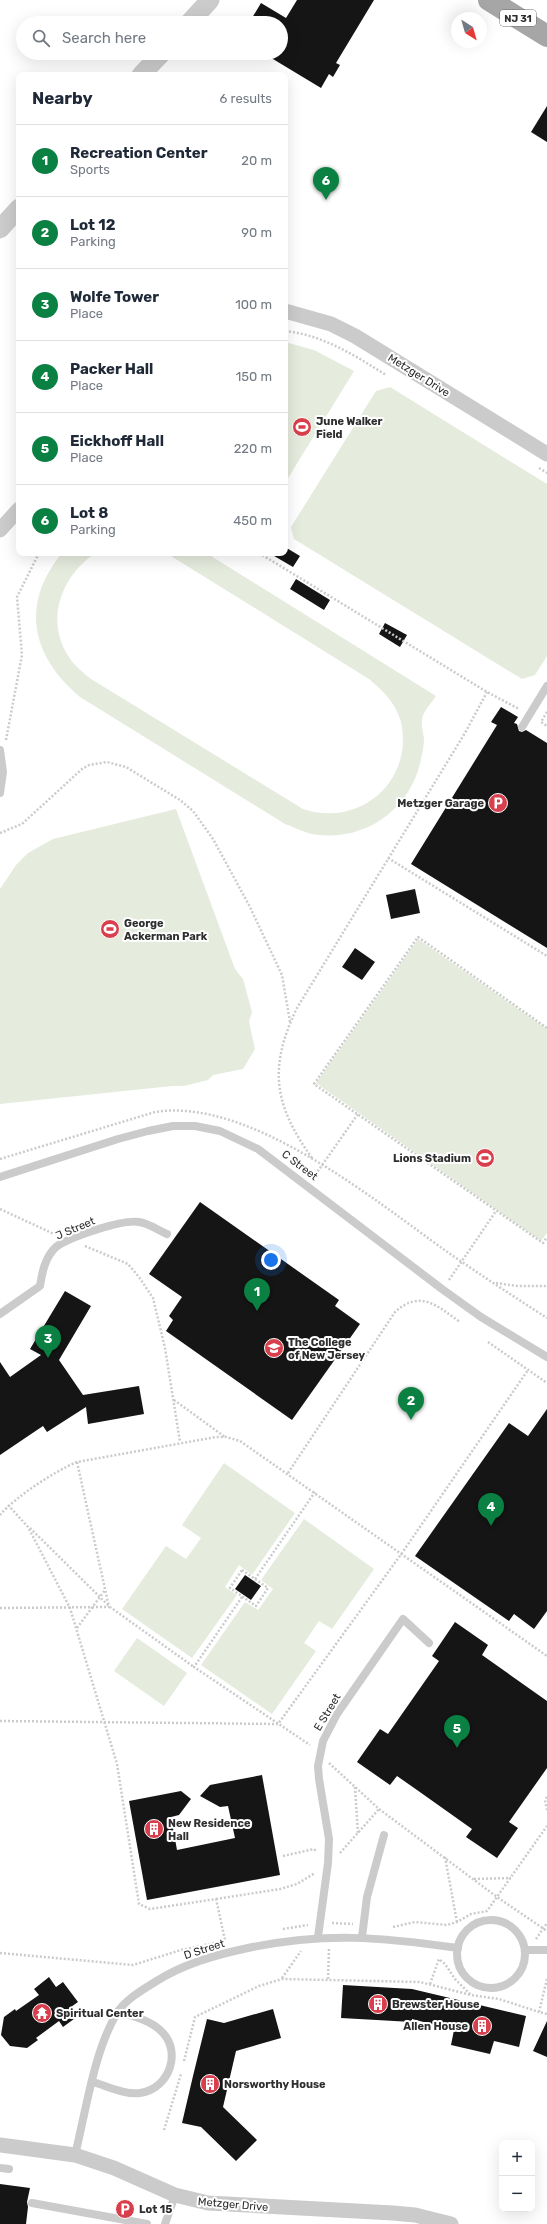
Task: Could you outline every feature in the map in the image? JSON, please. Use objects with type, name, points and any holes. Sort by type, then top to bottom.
[{"type":"main road","name":"NJ 31","points":[[489,0],[547,36]]},
{"type":"street","points":[[195,16],[210,0]]},
{"type":"street","points":[[144,72],[155,60]]},
{"type":"street","points":[[0,229],[16,211]]},
{"type":"street","name":"Metzger Drive","points":[[288,312],[331,324],[355,336],[547,454]]},
{"type":"street","points":[[0,530],[16,512]]},
{"type":"street","name":"Metzger Drive","points":[[0,2145],[75,2154],[114,2168],[175,2195],[191,2200],[227,2206],[393,2213],[414,2215],[451,2224]]},
{"type":"lane","points":[[522,727],[547,686]]},
{"type":"lane","points":[[0,793],[3,772],[1,752]]},
{"type":"lane","name":"C Street","points":[[0,1177],[118,1138],[173,1126],[195,1126],[220,1131],[239,1138],[258,1148],[442,1289],[481,1317],[547,1357]]},
{"type":"lane","name":"J Street","points":[[0,1314],[40,1286],[44,1265],[56,1248],[69,1240],[120,1222],[139,1222],[167,1234]]},
{"type":"lane","name":"E Street","points":[[318,1937],[328,1863],[329,1840],[319,1779],[320,1754],[323,1741],[337,1714],[402,1619],[429,1643]]},
{"type":"lane","points":[[362,1937],[367,1897],[384,1835]]},
{"type":"lane","points":[[487,1921],[498,1921],[508,1925],[516,1931],[522,1940],[525,1950],[524,1961],[521,1971],[510,1982],[496,1988],[475,1984],[467,1978],[461,1969],[458,1959],[458,1948],[468,1930],[477,1924],[487,1921]]},
{"type":"lane","name":"D Street","points":[[75,2154],[105,2039],[118,2011],[131,1999],[163,1977],[204,1959],[285,1941],[318,1937],[362,1937],[458,1948]]},
{"type":"lane","points":[[525,1950],[547,1950]]},
{"type":"lane","points":[[93,2082],[128,2092],[140,2093],[152,2090],[162,2082],[169,2072],[172,2061],[172,2050],[168,2039],[160,2030],[150,2023],[118,2011]]},
{"type":"lane","points":[[0,2168],[9,2169]]},
{"type":"lane","points":[[165,2224],[175,2195]]},
{"type":"lane","points":[[32,2203],[147,2224]]},
{"type":"path","points":[[288,332],[323,340],[344,349],[389,377]]},
{"type":"path","points":[[534,465],[547,473]]},
{"type":"path","points":[[1,752],[7,737],[22,655],[17,597],[38,556]]},
{"type":"path","points":[[264,556],[487,692],[547,726]]},
{"type":"path","points":[[314,1159],[294,1133],[285,1114],[281,1098],[280,1066],[285,1036],[290,1022],[465,733],[487,692]]},
{"type":"path","points":[[541,722],[547,712]]},
{"type":"path","points":[[0,833],[22,824],[82,769],[96,762],[117,763],[126,767],[180,800],[193,811],[213,839],[249,905],[282,975],[290,1022]]},
{"type":"path","points":[[388,858],[547,956]]},
{"type":"path","points":[[547,1028],[418,937],[314,1084],[543,1243],[547,1237]]},
{"type":"path","points":[[307,1185],[323,1165],[358,1114]]},
{"type":"path","points":[[0,1209],[69,1240],[128,1264],[139,1277],[153,1298],[165,1348],[180,1442]]},
{"type":"path","points":[[449,1280],[496,1211]]},
{"type":"path","points":[[494,1283],[517,1286],[547,1286]]},
{"type":"path","points":[[288,1473],[395,1312],[409,1302],[415,1300],[424,1301],[432,1303],[460,1322]]},
{"type":"path","points":[[488,1342],[547,1384]]},
{"type":"path","points":[[278,1724],[402,1553],[528,1370]]},
{"type":"path","points":[[173,1400],[226,1437],[240,1441],[288,1473],[547,1656]]},
{"type":"path","points":[[0,1515],[8,1505],[66,1467],[77,1462],[180,1442],[226,1437]]},
{"type":"path","points":[[77,1462],[110,1607]]},
{"type":"path","points":[[255,1579],[314,1492]]},
{"type":"path","points":[[8,1505],[28,1527],[110,1607],[194,1667],[310,1746]]},
{"type":"path","points":[[28,1527],[70,1608],[104,1721],[116,1764],[139,1904],[150,1909],[280,1889],[297,1884],[319,1871]]},
{"type":"path","points":[[242,1570],[255,1579],[268,1588],[256,1606],[230,1588],[242,1570]]},
{"type":"path","points":[[76,1628],[105,1590]]},
{"type":"path","points":[[194,1667],[242,1597]]},
{"type":"path","points":[[0,1608],[110,1607]]},
{"type":"path","points":[[0,1721],[278,1724]]},
{"type":"path","points":[[329,1763],[379,1809],[497,1897],[547,1930]]},
{"type":"path","points":[[355,1787],[358,1835]]},
{"type":"path","points":[[547,1797],[545,1800],[547,1810]]},
{"type":"path","points":[[338,1855],[358,1835],[379,1809]]},
{"type":"path","points":[[389,1927],[394,1928],[410,1922],[447,1925],[457,1922],[471,1914],[487,1911],[547,1826]]},
{"type":"path","points":[[283,1856],[314,1849],[320,1856]]},
{"type":"path","points":[[445,1857],[457,1922]]},
{"type":"path","points":[[473,1879],[511,1878]]},
{"type":"path","points":[[216,1899],[225,1940]]},
{"type":"path","points":[[332,1923],[353,1924]]},
{"type":"path","points":[[277,1930],[308,1925]]},
{"type":"path","points":[[0,1953],[133,1965],[182,1950],[232,1939]]},
{"type":"path","points":[[328,1979],[329,1946]]},
{"type":"path","points":[[282,1978],[302,1948]]},
{"type":"path","points":[[430,1984],[439,1959],[445,1964],[455,1979],[471,1995]]},
{"type":"path","points":[[164,2130],[174,2103],[195,2017],[252,1989],[282,1978],[395,1980],[430,1984],[471,1995],[499,1999],[547,2014]]},
{"type":"path","points":[[539,2012],[547,1980]]},
{"type":"shaded area","name":"June Walker Field","points":[[288,343],[314,350],[354,371],[288,478]]},
{"type":"shaded area","points":[[390,387],[547,484],[547,656],[535,675],[522,679],[294,539],[291,527],[376,391]]},
{"type":"shaded area","points":[[60,556],[92,556],[74,573],[66,586],[60,599],[58,614],[58,629],[62,643],[69,657],[76,666],[91,679],[303,809],[324,813],[344,812],[362,806],[378,795],[390,781],[399,764],[403,744],[401,722],[396,709],[384,693],[369,679],[171,556],[211,556],[436,696],[426,710],[422,719],[424,745],[416,776],[408,792],[398,805],[385,817],[370,826],[354,832],[337,835],[319,835],[302,831],[285,824],[80,697],[63,681],[51,664],[42,647],[37,629],[36,610],[40,591],[49,572]]},
{"type":"shaded area","name":"George Ackerman Park","points":[[176,809],[235,969],[243,979],[252,1012],[249,1022],[255,1049],[243,1069],[213,1075],[208,1080],[184,1086],[0,1104],[0,889],[16,865],[28,853],[53,839]]},
{"type":"shaded area","name":"Lions Stadium","points":[[418,939],[547,1029],[547,1233],[541,1241],[316,1083]]},
{"type":"shaded area","points":[[224,1463],[295,1513],[252,1575],[239,1565],[225,1587],[237,1595],[192,1658],[122,1609],[166,1546],[186,1559],[201,1538],[182,1525]]},
{"type":"shaded area","points":[[304,1519],[374,1569],[332,1629],[319,1621],[304,1643],[316,1651],[272,1714],[201,1665],[245,1602],[258,1610],[273,1589],[261,1580]]},
{"type":"shaded area","points":[[137,1638],[187,1673],[164,1706],[114,1671]]},
{"type":"building","points":[[297,0],[374,0],[336,63],[340,65],[333,77],[329,74],[321,88],[275,60],[288,60],[287,16]]},
{"type":"building","points":[[261,3],[283,16],[253,16]]},
{"type":"building","points":[[547,106],[547,142],[531,132]]},
{"type":"building","points":[[288,549],[300,556],[293,567],[274,556],[288,556]]},
{"type":"building","points":[[296,579],[330,600],[324,610],[290,589]]},
{"type":"building","points":[[385,623],[407,635],[400,647],[379,634]]},
{"type":"building","name":"Metzger Garage","points":[[501,707],[518,717],[514,723],[517,724],[519,731],[522,732],[526,730],[547,743],[547,948],[411,864],[497,725],[491,722]]},
{"type":"building","points":[[415,889],[420,913],[391,919],[386,895]]},
{"type":"building","points":[[355,948],[375,962],[362,980],[342,967]]},
{"type":"building","points":[[200,1202],[339,1300],[335,1306],[360,1324],[292,1420],[166,1331],[173,1320],[169,1316],[182,1297],[149,1274]]},
{"type":"building","points":[[65,1291],[91,1306],[59,1360],[83,1395],[139,1386],[144,1414],[88,1424],[86,1407],[47,1432],[43,1426],[0,1455],[0,1362],[10,1377],[41,1355],[30,1349]]},
{"type":"building","points":[[547,1409],[547,1611],[534,1629],[514,1614],[509,1621],[415,1556],[509,1423],[528,1436]]},
{"type":"building","points":[[245,1575],[261,1586],[251,1600],[235,1589]]},
{"type":"building","points":[[455,1622],[488,1645],[482,1655],[547,1701],[547,1768],[509,1822],[518,1828],[497,1858],[466,1837],[472,1829],[397,1776],[390,1785],[357,1762],[380,1729],[388,1734],[439,1661],[432,1656]]},
{"type":"building","name":"New Residence Hall","points":[[262,1775],[280,1875],[147,1900],[129,1801],[181,1791],[191,1799],[179,1815],[171,1817],[177,1850],[235,1838],[228,1806],[220,1807],[200,1796],[210,1785]]},
{"type":"building","name":"Spiritual Center","points":[[49,1977],[56,1987],[63,1982],[78,2002],[71,2007],[78,2016],[63,2027],[59,2021],[36,2038],[38,2040],[27,2048],[10,2046],[1,2035],[4,2017],[15,2009],[16,2011],[39,1995],[34,1989]]},
{"type":"building","points":[[343,1985],[412,1989],[526,2016],[519,2047],[494,2041],[490,2054],[451,2045],[454,2030],[412,2019],[412,2022],[341,2018]]},
{"type":"building","name":"Norsworthy House","points":[[273,2009],[281,2038],[236,2051],[223,2107],[257,2140],[236,2161],[201,2127],[182,2123],[193,2076],[207,2019],[224,2023]]},
{"type":"building","points":[[547,2021],[547,2057],[533,2051]]},
{"type":"building","points":[[0,2184],[30,2188],[27,2202],[28,2207],[26,2224],[0,2224]]},
{"type":"place","name":"Lot 8","points":[[326,200]]},
{"type":"place","name":"June Walker Field","points":[[302,427]]},
{"type":"place","name":"Metzger Garage","points":[[498,803]]},
{"type":"place","name":"George Ackerman Park","points":[[110,929]]},
{"type":"place","name":"Lions Stadium","points":[[485,1158]]},
{"type":"place","name":"Recreation Center","points":[[257,1311]]},
{"type":"place","name":"The College of New Jersey","points":[[274,1348]]},
{"type":"place","name":"Wolfe Tower","points":[[48,1358]]},
{"type":"place","name":"Lot 12","points":[[411,1420]]},
{"type":"place","name":"Packer Hall","points":[[491,1526]]},
{"type":"place","name":"Eickhoff Hall","points":[[457,1748]]},
{"type":"place","name":"New Residence Hall","points":[[154,1829]]},
{"type":"place","name":"Brewster House","points":[[378,2004]]},
{"type":"place","name":"Spiritual Center","points":[[42,2013]]},
{"type":"place","name":"Allen House","points":[[482,2026]]},
{"type":"place","name":"Norsworthy House","points":[[210,2084]]},
{"type":"place","name":"Lot 15","points":[[125,2209]]}]
